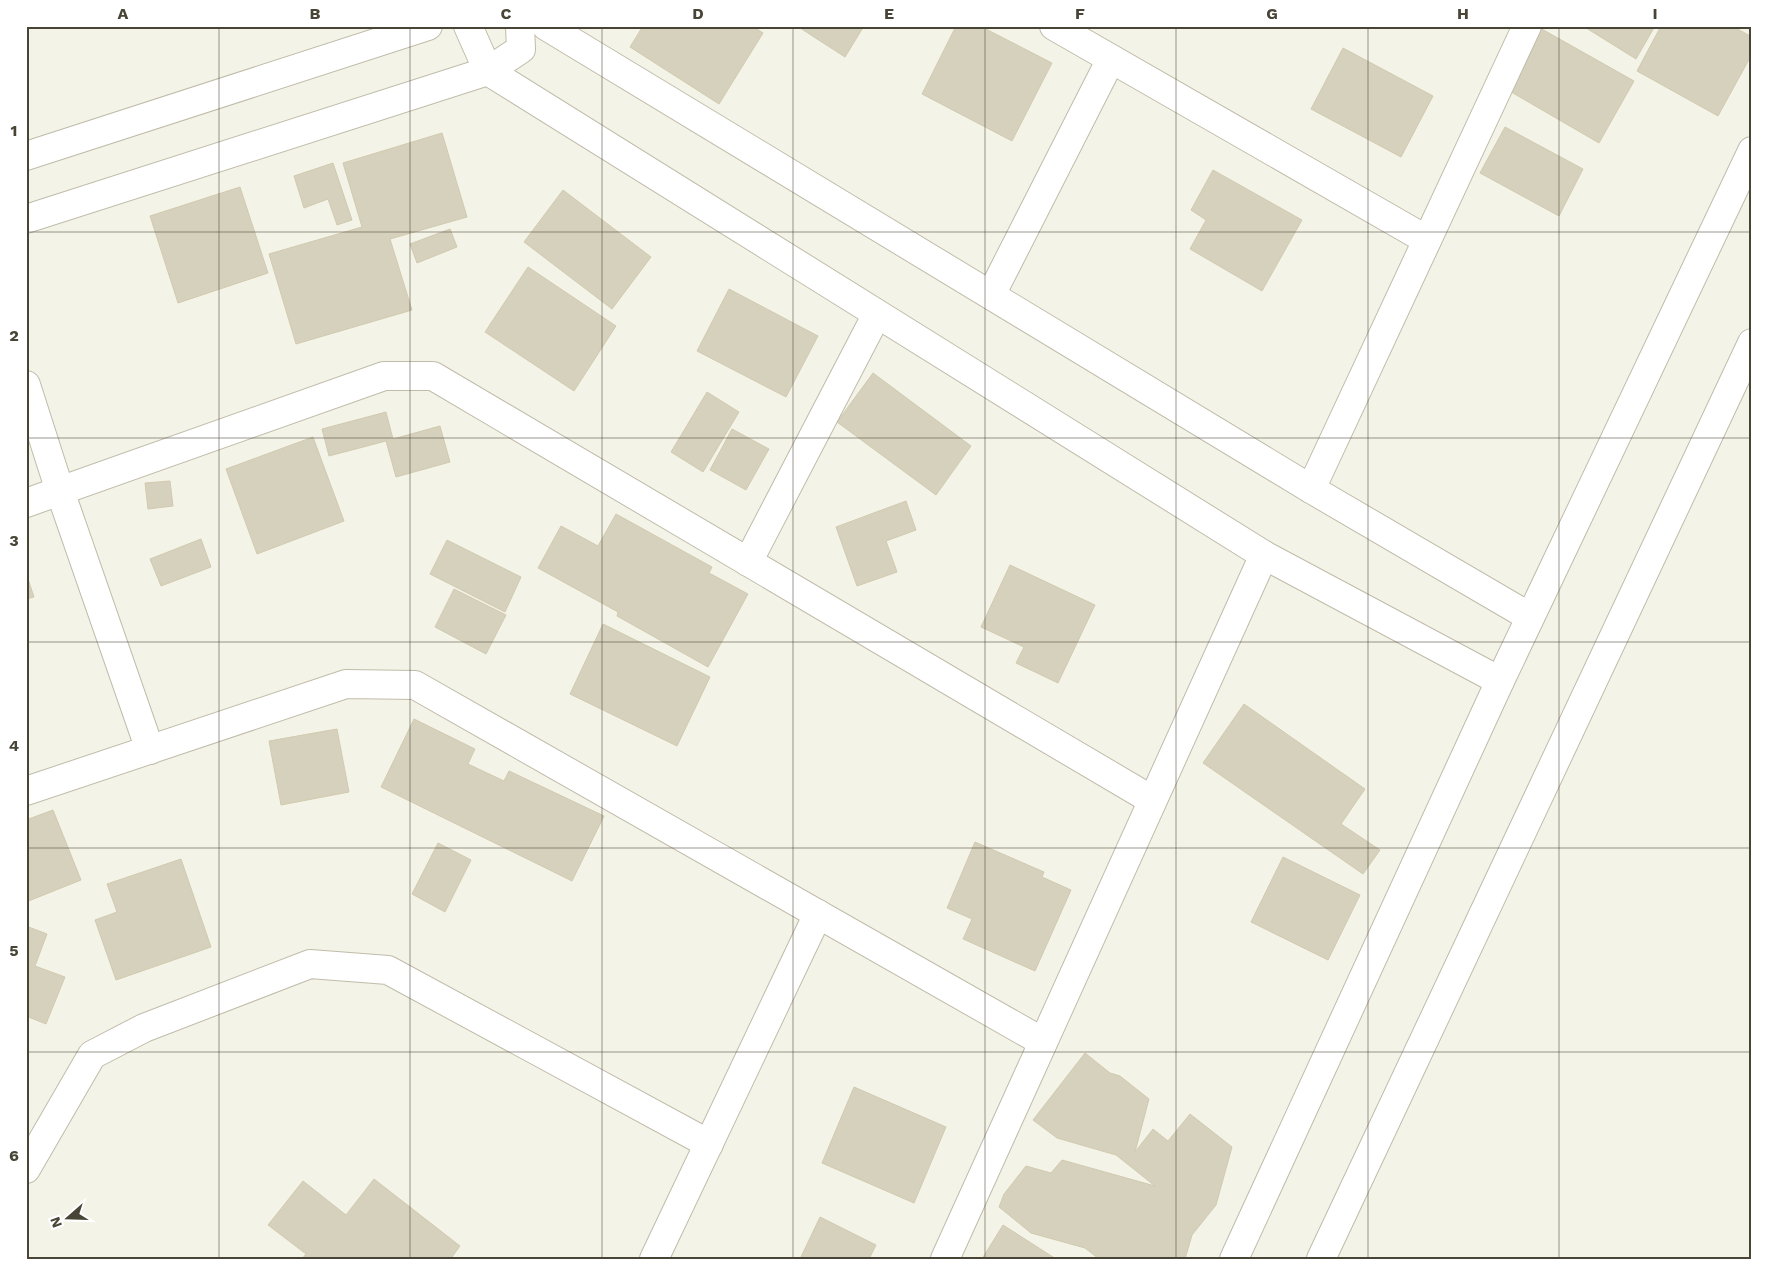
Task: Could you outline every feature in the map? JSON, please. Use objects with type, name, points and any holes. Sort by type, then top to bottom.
[{"type":"street","points":[[26,156],[428,26]]},
{"type":"street","points":[[468,26],[488,71],[1264,556],[1500,681]]},
{"type":"street","points":[[26,219],[488,71],[521,49],[520,26]]},
{"type":"street","points":[[546,26],[1311,489],[1530,617]]},
{"type":"street","points":[[1054,26],[1427,240]]},
{"type":"street","points":[[1311,489],[1527,26]]},
{"type":"street","points":[[991,295],[1111,59]]},
{"type":"street","points":[[1234,1259],[1500,681],[1752,151]]},
{"type":"street","points":[[748,562],[877,314]]},
{"type":"street","points":[[1322,1259],[1752,343]]},
{"type":"street","points":[[26,503],[384,376],[433,376],[1152,800]]},
{"type":"street","points":[[26,385],[60,491],[150,750]]},
{"type":"street","points":[[945,1259],[1264,556]]},
{"type":"street","points":[[26,791],[346,684],[415,685],[1043,1042]]},
{"type":"street","points":[[654,1259],[818,914]]},
{"type":"street","points":[[26,1169],[92,1055],[144,1028],[310,964],[388,970],[709,1144]]},
{"type":"building","points":[[643,26],[752,26],[763,33],[719,104],[630,47]]},
{"type":"building","points":[[797,26],[864,26],[845,57]]},
{"type":"building","points":[[956,26],[980,26],[1052,63],[1012,141],[922,94]]},
{"type":"building","points":[[1583,26],[1655,26],[1636,59]]},
{"type":"building","points":[[1661,26],[1732,26],[1752,37],[1752,54],[1718,116],[1637,71]]},
{"type":"building","points":[[1540,28],[1634,81],[1599,143],[1506,89]]},
{"type":"building","points":[[1343,48],[1433,96],[1401,157],[1311,109]]},
{"type":"building","points":[[1505,127],[1583,169],[1559,216],[1480,173]]},
{"type":"building","points":[[442,133],[467,217],[390,239],[412,310],[296,344],[269,254],[362,227],[343,163]]},
{"type":"building","points":[[333,163],[352,220],[337,225],[328,199],[304,208],[294,176]]},
{"type":"building","points":[[1213,170],[1302,220],[1262,291],[1190,249],[1206,220],[1191,210]]},
{"type":"building","points":[[240,187],[268,273],[178,303],[150,216]]},
{"type":"building","points":[[563,190],[651,257],[612,309],[524,242]]},
{"type":"building","points":[[450,229],[457,247],[417,263],[410,244]]},
{"type":"building","points":[[528,267],[616,326],[574,391],[485,332]]},
{"type":"building","points":[[729,289],[818,336],[786,397],[697,351]]},
{"type":"building","points":[[873,373],[971,446],[936,495],[837,422]]},
{"type":"building","points":[[707,392],[739,412],[703,472],[671,452]]},
{"type":"building","points":[[386,412],[393,439],[440,426],[450,462],[396,477],[386,441],[329,456],[322,429]]},
{"type":"building","points":[[732,429],[769,449],[746,490],[710,470]]},
{"type":"building","points":[[313,437],[344,521],[257,554],[226,469]]},
{"type":"building","points":[[170,481],[173,506],[148,509],[145,483]]},
{"type":"building","points":[[906,501],[916,530],[886,541],[897,572],[857,586],[836,527]]},
{"type":"building","points":[[616,514],[712,567],[709,573],[748,594],[708,667],[617,616],[618,612],[538,568],[561,526],[598,546]]},
{"type":"building","points":[[201,539],[211,567],[161,586],[150,559]]},
{"type":"building","points":[[447,540],[521,577],[505,612],[430,574]]},
{"type":"building","points":[[1010,565],[1095,605],[1058,683],[1016,663],[1024,647],[981,627]]},
{"type":"building","points":[[26,573],[34,597],[26,599]]},
{"type":"building","points":[[454,589],[506,615],[486,654],[435,627]]},
{"type":"building","points":[[603,624],[710,677],[677,746],[570,694]]},
{"type":"building","points":[[1244,704],[1365,789],[1341,824],[1380,850],[1363,874],[1203,763]]},
{"type":"building","points":[[414,719],[475,749],[468,764],[504,781],[509,771],[604,816],[572,881],[381,787]]},
{"type":"building","points":[[337,729],[349,792],[281,805],[269,741]]},
{"type":"building","points":[[53,810],[81,880],[26,902],[26,820]]},
{"type":"building","points":[[975,842],[1044,872],[1042,877],[1071,890],[1035,971],[963,939],[972,919],[947,908]]},
{"type":"building","points":[[438,843],[471,860],[445,912],[412,894]]},
{"type":"building","points":[[1283,857],[1360,895],[1328,960],[1251,922]]},
{"type":"building","points":[[181,859],[211,947],[116,980],[95,920],[117,912],[107,884]]},
{"type":"building","points":[[26,926],[47,934],[35,966],[65,977],[46,1024],[26,1016]]},
{"type":"building","points":[[1085,1053],[1110,1073],[1120,1076],[1149,1099],[1135,1152],[1153,1129],[1168,1141],[1190,1114],[1232,1147],[1216,1205],[1192,1235],[1185,1259],[1099,1259],[1085,1248],[1031,1233],[999,1207],[1004,1194],[1026,1166],[1051,1173],[1062,1160],[1155,1186],[1116,1155],[1057,1138],[1033,1120]]},
{"type":"building","points":[[854,1087],[946,1127],[914,1203],[822,1163]]},
{"type":"building","points":[[374,1179],[460,1246],[452,1257],[454,1259],[302,1259],[306,1254],[268,1225],[303,1181],[346,1215]]},
{"type":"building","points":[[820,1217],[876,1245],[869,1259],[800,1259]]},
{"type":"building","points":[[1003,1225],[1056,1259],[982,1259]]}]
